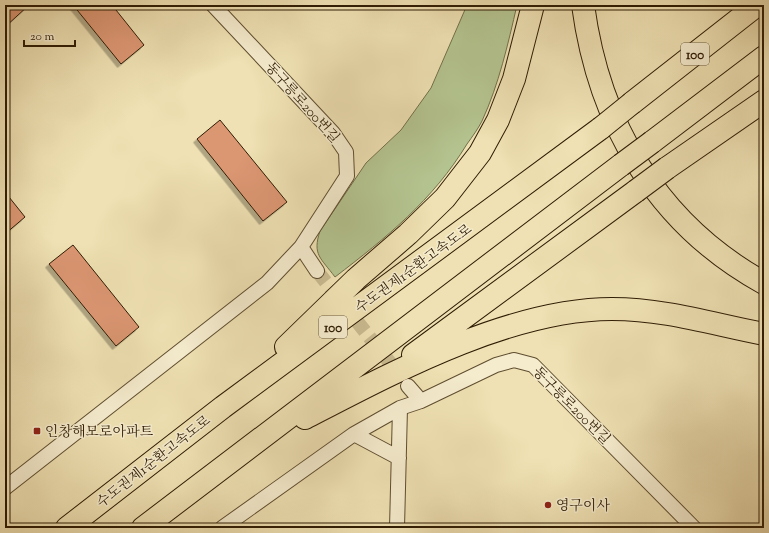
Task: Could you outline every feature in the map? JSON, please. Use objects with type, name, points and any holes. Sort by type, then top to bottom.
[{"type":"highway","points":[[224,407],[356,279],[408,234],[446,198],[480,153],[498,120],[514,79],[533,5]]},
{"type":"highway","points":[[583,5],[588,41],[599,82],[618,130],[656,191],[684,224],[715,252],[764,283]]},
{"type":"highway","name":"수도권제1순환고속도로","points":[[67,528],[224,407],[600,128],[757,5]]},
{"type":"highway","points":[[143,528],[764,57]]},
{"type":"highway","points":[[375,382],[545,260],[667,168],[764,101]]},
{"type":"highway","points":[[252,445],[375,382],[459,344],[555,315],[611,309],[667,313],[764,334]]},
{"type":"street","name":"동구릉로200번길","points":[[5,488],[267,283],[301,247],[348,176],[346,152],[333,133],[213,5]]},
{"type":"street","points":[[301,247],[317,271]]},
{"type":"street","name":"동구릉로200번길","points":[[222,528],[354,434],[400,408],[421,401],[496,365],[514,360],[533,365],[694,528]]},
{"type":"street","points":[[408,386],[421,401]]},
{"type":"street","points":[[397,528],[400,408]]},
{"type":"street","points":[[354,434],[399,458]]},
{"type":"green space","points":[[467,5],[517,5],[498,78],[482,121],[454,164],[424,200],[390,233],[335,277],[319,256],[317,246],[320,231],[366,163],[401,130],[431,88]]},
{"type":"building","points":[[5,5],[29,5],[5,27]]},
{"type":"building","points":[[73,5],[112,5],[144,45],[121,64]]},
{"type":"building","points":[[220,120],[287,202],[263,221],[197,139]]},
{"type":"building","points":[[5,192],[25,217],[5,234]]},
{"type":"building","points":[[73,245],[139,327],[116,346],[49,264]]},
{"type":"tunnel","points":[[317,271],[402,378]]},
{"type":"place","name":"인창해모로아파트","points":[[37,431]]},
{"type":"place","name":"영구이사","points":[[548,505]]}]
